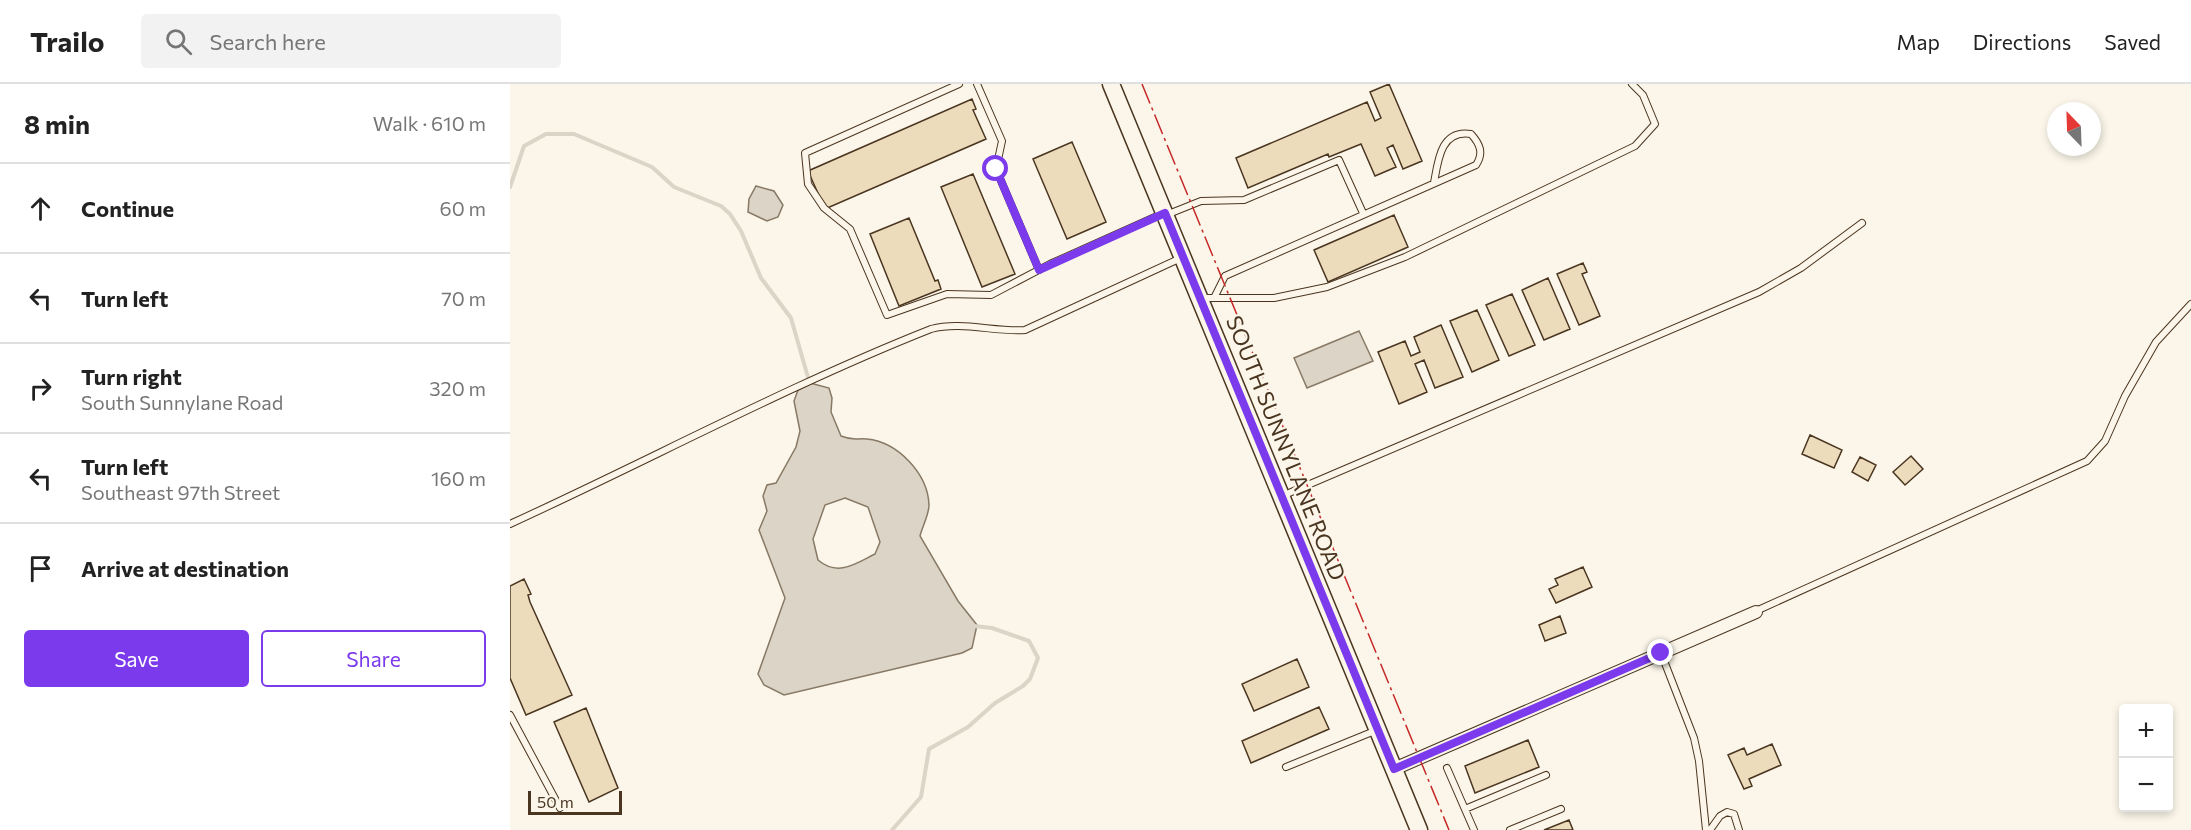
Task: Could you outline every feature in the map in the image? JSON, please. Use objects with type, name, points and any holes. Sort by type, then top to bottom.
[{"type":"street","name":"SOUTH SUNNYLANE ROAD","points":[[1111,84],[1183,257],[1207,298],[1281,496],[1419,830]]},
{"type":"street","points":[[1394,769],[1756,612]]},
{"type":"lane","points":[[959,84],[805,153],[808,184],[824,208],[850,229],[887,315],[947,294],[991,295],[1039,270],[1165,214],[1201,201],[1244,201],[1339,160],[1364,213]]},
{"type":"lane","points":[[977,84],[1002,141],[996,169],[1039,270]]},
{"type":"lane","points":[[1207,298],[1274,298],[1327,287],[1405,257],[1635,146],[1655,124],[1643,95],[1632,84]]},
{"type":"lane","points":[[1207,298],[1225,276],[1476,165],[1481,157],[1480,150],[1471,134],[1461,132],[1450,136],[1443,145],[1434,183]]},
{"type":"lane","points":[[1281,496],[1759,292],[1802,267],[1862,223]]},
{"type":"lane","points":[[510,524],[781,394],[902,340],[947,325],[1002,331],[1025,330],[1183,257]]},
{"type":"lane","points":[[1756,612],[2087,461],[2105,441],[2125,396],[2156,342],[2191,304]]},
{"type":"lane","points":[[1661,653],[1694,738],[1700,761],[1708,830]]},
{"type":"lane","points":[[510,716],[560,808]]},
{"type":"lane","points":[[1286,767],[1378,730]]},
{"type":"lane","points":[[1447,768],[1474,828],[1466,830]]},
{"type":"lane","points":[[1465,809],[1546,775]]},
{"type":"lane","points":[[1510,830],[1562,809]]},
{"type":"lane","points":[[1708,830],[1720,816],[1727,812],[1734,814],[1739,830]]},
{"type":"shaded area","points":[[756,186],[774,191],[783,205],[778,217],[767,221],[748,212],[749,199]]},
{"type":"shaded area","points":[[1359,331],[1373,361],[1307,388],[1294,358]]},
{"type":"shaded area","points":[[810,383],[829,388],[832,398],[831,412],[841,436],[879,441],[890,446],[917,471],[927,493],[929,505],[920,536],[958,601],[977,625],[972,648],[962,653],[784,695],[764,685],[758,674],[785,598],[759,530],[767,511],[763,496],[767,485],[776,483],[796,447],[800,431],[794,401],[798,390]],"holes":[[[845,498],[868,507],[880,542],[875,554],[853,565],[840,568],[833,568],[818,560],[813,539],[825,505]]]},
{"type":"building","points":[[1389,84],[1422,161],[1403,169],[1393,145],[1387,148],[1396,167],[1375,176],[1361,144],[1329,157],[1328,154],[1248,188],[1236,158],[1367,102],[1375,121],[1381,118],[1370,92]]},
{"type":"building","points":[[972,99],[976,109],[973,110],[986,139],[825,209],[808,171]]},
{"type":"building","points":[[1072,142],[1106,222],[1067,239],[1033,159]]},
{"type":"building","points":[[973,174],[1015,274],[982,287],[941,187]]},
{"type":"building","points":[[1394,215],[1408,247],[1328,282],[1314,250]]},
{"type":"building","points":[[909,218],[935,281],[938,280],[941,289],[899,306],[870,234]]},
{"type":"building","points":[[1583,263],[1587,272],[1582,274],[1600,316],[1579,325],[1557,274]]},
{"type":"building","points":[[1548,278],[1570,329],[1544,340],[1522,290]]},
{"type":"building","points":[[1512,294],[1535,345],[1509,356],[1486,305]]},
{"type":"building","points":[[1477,310],[1499,360],[1472,372],[1450,321]]},
{"type":"building","points":[[1441,325],[1463,377],[1435,388],[1424,360],[1415,364],[1427,392],[1399,404],[1378,352],[1405,341],[1411,356],[1420,352],[1414,337]]},
{"type":"building","points":[[1810,435],[1842,450],[1834,468],[1802,454]]},
{"type":"building","points":[[1911,456],[1923,469],[1905,485],[1893,472]]},
{"type":"building","points":[[1860,457],[1876,465],[1868,481],[1852,472]]},
{"type":"building","points":[[1583,567],[1592,587],[1556,603],[1549,589],[1558,585],[1555,579]]},
{"type":"building","points":[[524,579],[531,594],[528,595],[530,602],[572,695],[526,715],[510,678],[510,586]]},
{"type":"building","points":[[1560,616],[1566,633],[1545,641],[1539,625]]},
{"type":"building","points":[[1297,659],[1309,687],[1254,711],[1242,684]]},
{"type":"building","points":[[1319,707],[1329,729],[1251,763],[1242,741]]},
{"type":"building","points":[[586,708],[618,788],[589,802],[554,722]]},
{"type":"building","points":[[1528,740],[1539,767],[1475,793],[1465,766]]},
{"type":"building","points":[[1772,744],[1781,765],[1749,779],[1752,786],[1744,789],[1728,755],[1744,748],[1747,755]]},
{"type":"building","points":[[1569,820],[1573,830],[1544,830]]},
{"type":"waterway","points":[[510,187],[524,146],[546,134],[574,134],[652,167],[674,187],[721,206],[730,214],[741,231],[761,278],[791,318],[809,381]]},
{"type":"waterway","points":[[892,830],[921,797],[929,749],[968,727],[995,703],[1023,686],[1030,679],[1038,658],[1029,641],[992,628],[974,626]]},
{"type":"power","points":[[1142,84],[1449,830]]},
{"type":"route","points":[[996,169],[1039,270],[1165,213],[1394,769],[1661,653]]}]
